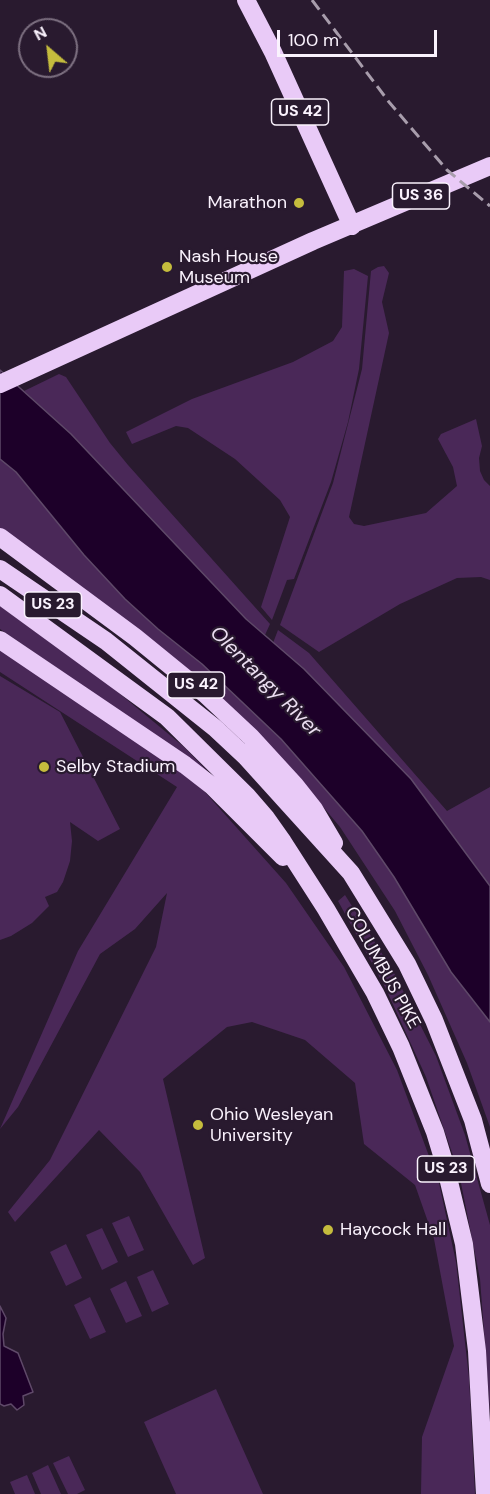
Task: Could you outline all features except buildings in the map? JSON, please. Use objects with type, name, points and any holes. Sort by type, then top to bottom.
[{"type":"highway","name":"US 42","points":[[246,0],[273,52],[352,226]]},
{"type":"highway","name":"US 36","points":[[0,384],[294,249],[490,166]]},
{"type":"highway","name":"US 42","points":[[0,537],[135,637],[185,676],[230,716],[267,754],[314,809],[351,873]]},
{"type":"highway","name":"COLUMBUS PIKE","points":[[0,568],[106,640],[215,728],[246,757],[351,873],[403,956],[434,1020],[473,1120],[490,1184]]},
{"type":"highway","name":"COLUMBUS PIKE","points":[[0,595],[167,717],[266,818],[353,955],[385,1013],[415,1079],[445,1165],[464,1244],[473,1306],[485,1494]]},
{"type":"highway","points":[[0,640],[110,712],[212,786],[302,875]]},
{"type":"shaded area","points":[[384,266],[389,273],[382,302],[389,333],[349,517],[354,524],[364,526],[426,513],[457,486],[453,467],[438,439],[441,434],[476,419],[482,446],[479,458],[480,471],[490,486],[490,580],[481,577],[457,578],[400,604],[319,652],[280,625],[333,483],[362,369],[371,271]]},
{"type":"shaded area","points":[[354,269],[368,276],[359,369],[348,422],[331,482],[294,579],[287,580],[272,620],[261,607],[290,517],[280,500],[235,459],[188,428],[176,426],[132,444],[126,432],[192,399],[293,362],[333,341],[342,327],[344,271]]},
{"type":"shaded area","points":[[59,374],[66,377],[110,443],[128,465],[270,624],[265,635],[246,619],[71,434],[24,391]]},
{"type":"shaded area","points":[[0,459],[16,472],[125,599],[202,664],[281,739],[362,831],[394,877],[451,972],[490,1022],[490,1127],[467,1063],[428,975],[395,911],[340,827],[289,766],[0,529]]},
{"type":"shaded area","points":[[0,606],[108,684],[183,746],[226,790],[171,746],[0,629]]},
{"type":"shaded area","points":[[278,630],[309,653],[447,811],[490,787],[490,886],[411,779],[304,669],[273,643]]},
{"type":"shaded area","points":[[0,649],[170,763],[204,791],[286,883],[344,967],[397,1070],[439,1183],[456,1262],[469,1378],[475,1494],[421,1494],[422,1437],[454,1346],[434,1239],[415,1185],[364,1144],[355,1083],[305,1040],[252,1022],[227,1027],[163,1079],[205,1258],[193,1265],[140,1172],[99,1130],[15,1222],[8,1212],[50,1160],[156,947],[167,893],[135,929],[100,954],[18,1107],[0,1129],[78,951],[177,787],[0,672]]},
{"type":"shaded area","name":"Selby Stadium","points":[[0,676],[60,712],[120,829],[98,841],[70,822],[72,841],[70,861],[57,892],[45,897],[49,906],[32,923],[0,940]]},
{"type":"shaded area","points":[[345,895],[393,971],[436,1056],[465,1135],[490,1225],[490,1412],[480,1279],[459,1173],[426,1077],[385,987],[338,901]]},
{"type":"shaded area","points":[[129,1216],[144,1250],[128,1257],[112,1223]]},
{"type":"shaded area","points":[[102,1228],[118,1262],[102,1270],[86,1235]]},
{"type":"shaded area","points":[[66,1244],[82,1278],[66,1286],[50,1252]]},
{"type":"shaded area","points":[[153,1270],[169,1304],[152,1312],[137,1277]]},
{"type":"shaded area","points":[[126,1281],[142,1316],[126,1323],[110,1289]]},
{"type":"shaded area","points":[[90,1297],[106,1332],[90,1339],[74,1305]]},
{"type":"shaded area","points":[[216,1389],[263,1494],[176,1494],[144,1422]]},
{"type":"shaded area","points":[[69,1456],[85,1490],[77,1494],[68,1494],[53,1463]]},
{"type":"shaded area","points":[[48,1465],[61,1494],[41,1494],[32,1473]]},
{"type":"shaded area","points":[[27,1475],[35,1494],[15,1494],[10,1482]]},
{"type":"water","name":"Olentangy River","points":[[0,370],[71,434],[246,619],[304,669],[411,779],[490,886],[490,1022],[451,972],[394,877],[362,831],[281,739],[202,664],[125,599],[84,555],[16,472],[0,459]]},
{"type":"water","points":[[0,1306],[6,1318],[3,1334],[4,1346],[18,1353],[33,1392],[23,1396],[24,1405],[17,1410],[11,1404],[4,1406],[0,1404]]},
{"type":"railway","points":[[312,0],[389,102],[447,170],[490,206]]},
{"type":"place","name":"Marathon","points":[[299,203]]},
{"type":"place","name":"Nash House Museum","points":[[167,267]]},
{"type":"place","name":"Selby Stadium","points":[[44,767]]},
{"type":"place","name":"Ohio Wesleyan University","points":[[198,1125]]},
{"type":"place","name":"Haycock Hall","points":[[328,1230]]}]
